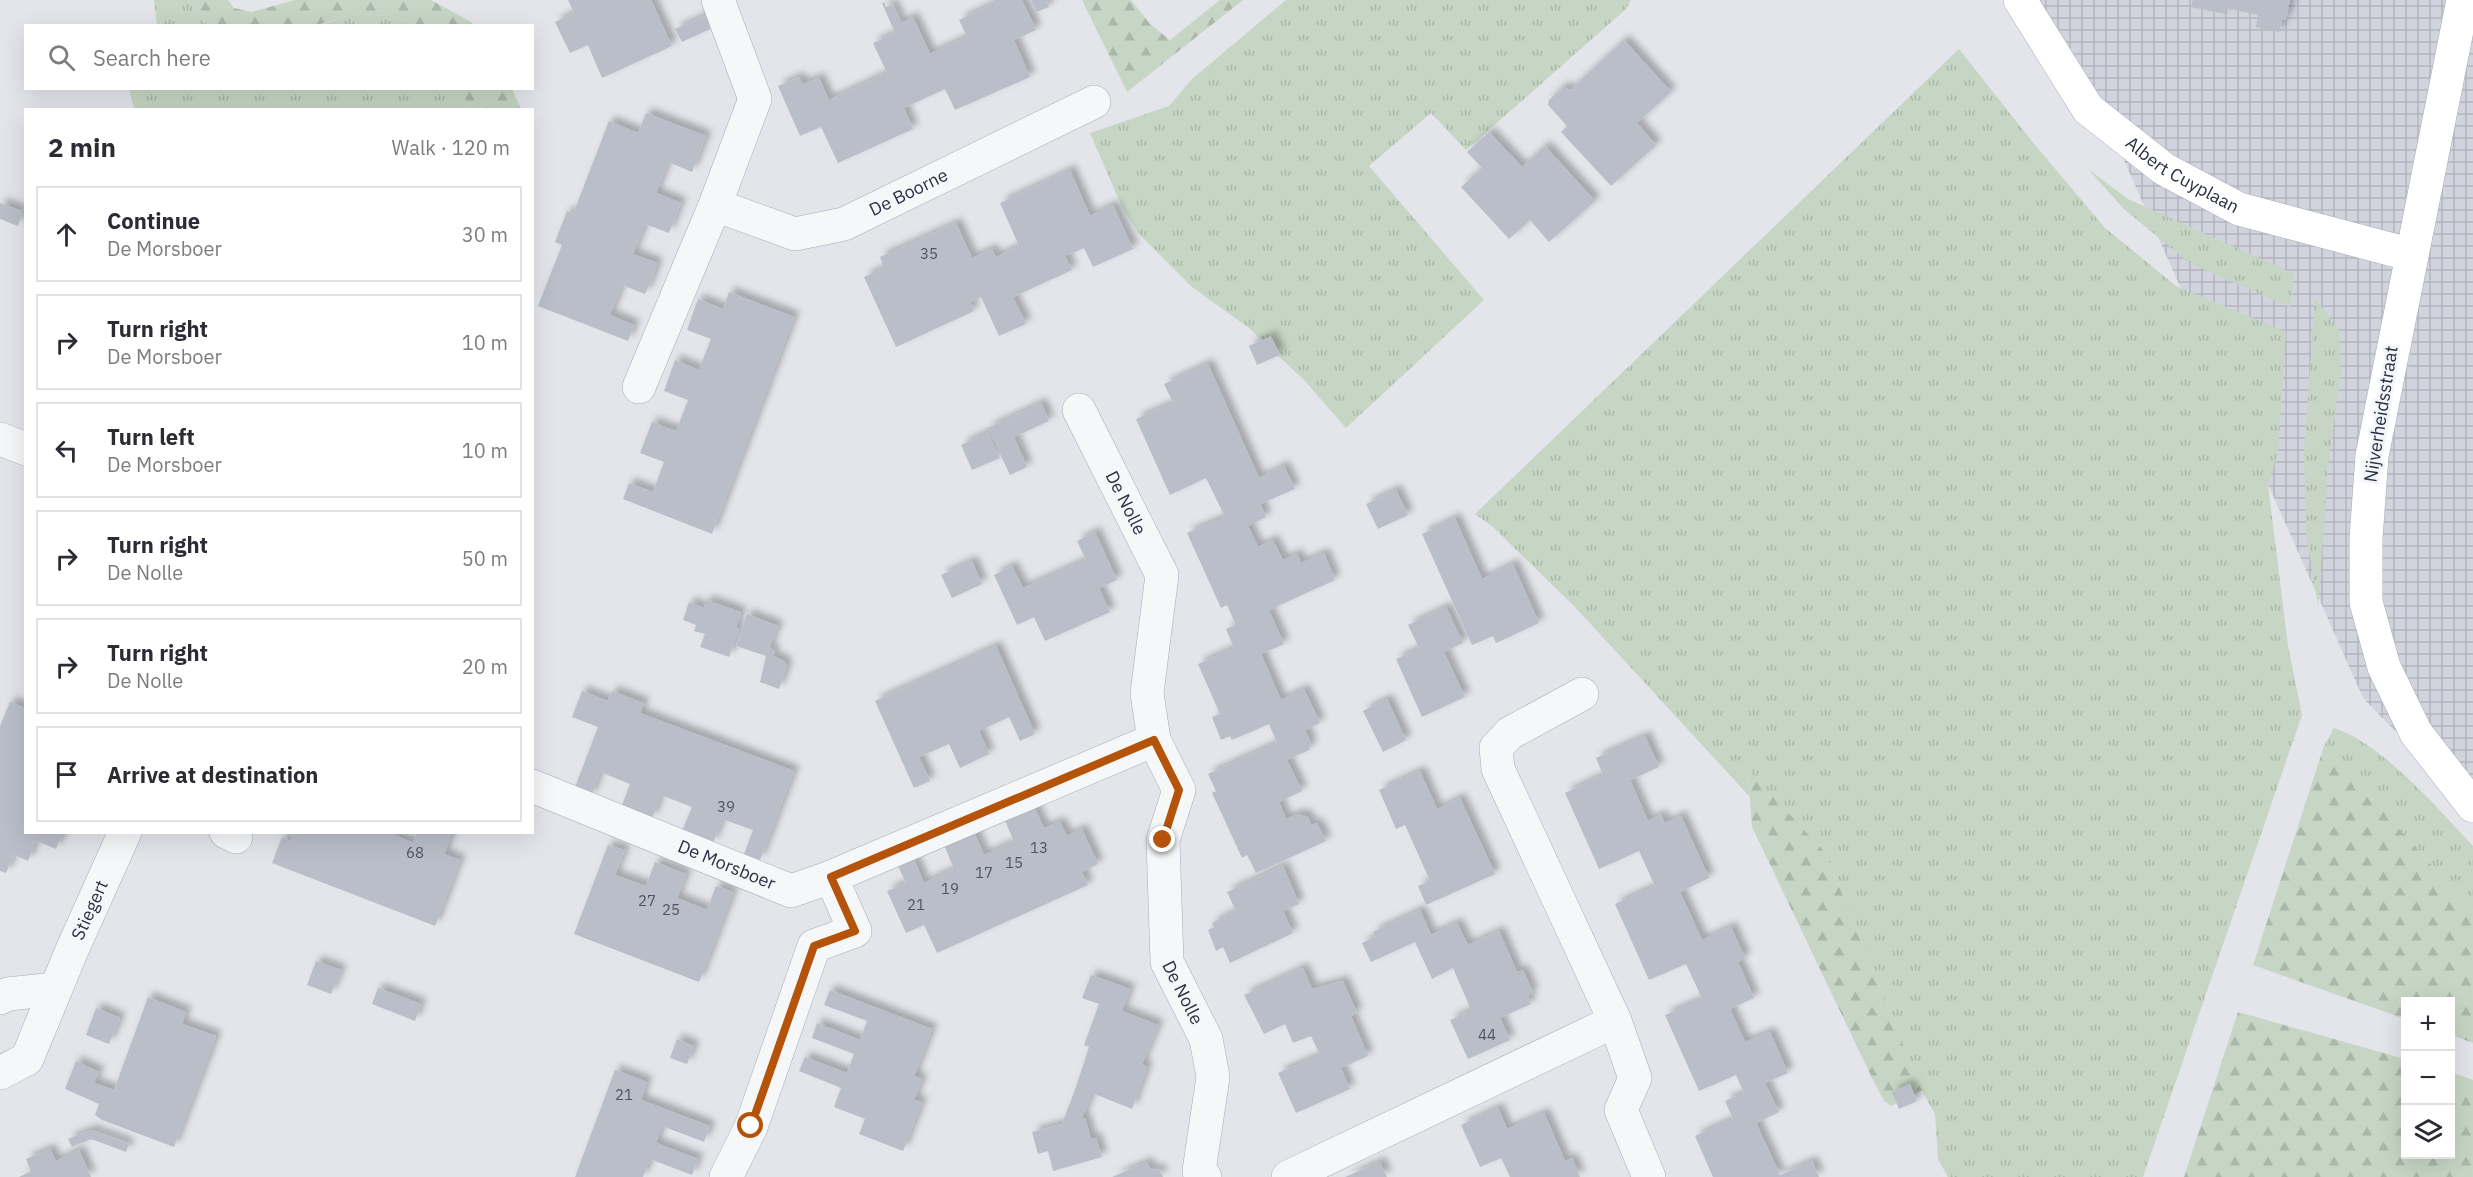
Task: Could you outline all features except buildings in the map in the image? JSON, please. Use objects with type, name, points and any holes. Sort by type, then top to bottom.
[{"type":"street","points":[[639,387],[715,205],[755,99],[718,0]]},
{"type":"street","name":"Albert Cuyplaan","points":[[2020,0],[2088,109],[2164,169],[2240,209],[2412,255]]},
{"type":"street","name":"Nijverheidsstraat","points":[[2463,0],[2372,456],[2366,538],[2366,602],[2384,667],[2416,733],[2473,806]]},
{"type":"street","name":"De Boorne","points":[[715,205],[795,234],[844,224],[1094,102]]},
{"type":"street","name":"De Nolle","points":[[1080,411],[1162,575],[1148,693],[1154,740],[1179,790],[1163,840],[1167,962],[1206,1039],[1213,1077],[1199,1171],[1205,1177]]},
{"type":"street","points":[[0,439],[24,448]]},
{"type":"street","points":[[1582,694],[1510,733],[1496,748],[1498,769],[1615,1021],[1635,1078],[1621,1110],[1649,1177]]},
{"type":"street","points":[[726,1177],[751,1126],[814,946],[855,931],[831,877],[1154,740]]},
{"type":"street","name":"De Morsboer","points":[[534,787],[791,891],[831,877]]},
{"type":"street","name":"Stiegert","points":[[0,1073],[27,1059],[55,989],[124,834]]},
{"type":"street","points":[[0,998],[8,994],[55,989]]},
{"type":"street","points":[[1288,1177],[1615,1021]]},
{"type":"shaded area","points":[[2038,0],[2473,0],[2473,811],[2363,698],[2102,111]]},
{"type":"green space","points":[[154,0],[189,0],[206,24],[157,24]]},
{"type":"green space","points":[[189,0],[228,0],[234,8],[251,12],[295,0],[431,0],[473,24],[412,24],[391,16],[353,14],[321,24],[206,24]]},
{"type":"green space","points":[[1082,0],[1131,0],[1150,24],[1170,40],[1220,0],[1243,0],[1127,92]]},
{"type":"green space","points":[[1286,0],[1631,0],[1626,9],[1466,150],[1431,113],[1369,166],[1484,300],[1346,428],[1305,381],[1249,328],[1192,287],[1139,234],[1122,207],[1090,133],[1169,106],[1192,79]]},
{"type":"green space","points":[[352,14],[391,16],[412,24],[324,24]]},
{"type":"green space","points":[[1959,49],[2105,228],[2176,286],[2286,332],[2278,452],[2268,485],[2288,646],[2302,715],[2143,1177],[1948,1177],[1938,1159],[1935,1114],[1922,1091],[1825,852],[1748,771],[1750,797],[1575,607],[1493,527],[1475,514]]},
{"type":"green space","points":[[129,90],[462,90],[469,108],[134,108]]},
{"type":"green space","points":[[462,90],[512,90],[521,108],[469,108]]},
{"type":"green space","points":[[2088,169],[2128,199],[2294,274],[2290,307],[2189,263],[2124,209]]},
{"type":"green space","points":[[2315,298],[2339,330],[2341,373],[2329,457],[2318,606],[2306,533],[2304,452]]},
{"type":"green space","points":[[2334,728],[2353,736],[2371,748],[2409,779],[2473,846],[2473,911],[2324,746]]},
{"type":"green space","points":[[2324,746],[2473,911],[2473,1043],[2455,1036],[2455,997],[2401,997],[2401,1018],[2253,965]]},
{"type":"green space","points":[[1748,770],[1825,852],[1922,1091],[1891,1106],[1884,1101],[1873,1080],[1752,827]]},
{"type":"green space","points":[[2238,1012],[2401,1058],[2401,1159],[2455,1159],[2455,1073],[2473,1080],[2473,1177],[2184,1177]]},
{"type":"route","points":[[751,1126],[814,946],[855,931],[831,877],[1154,740],[1179,790],[1163,840]]}]
